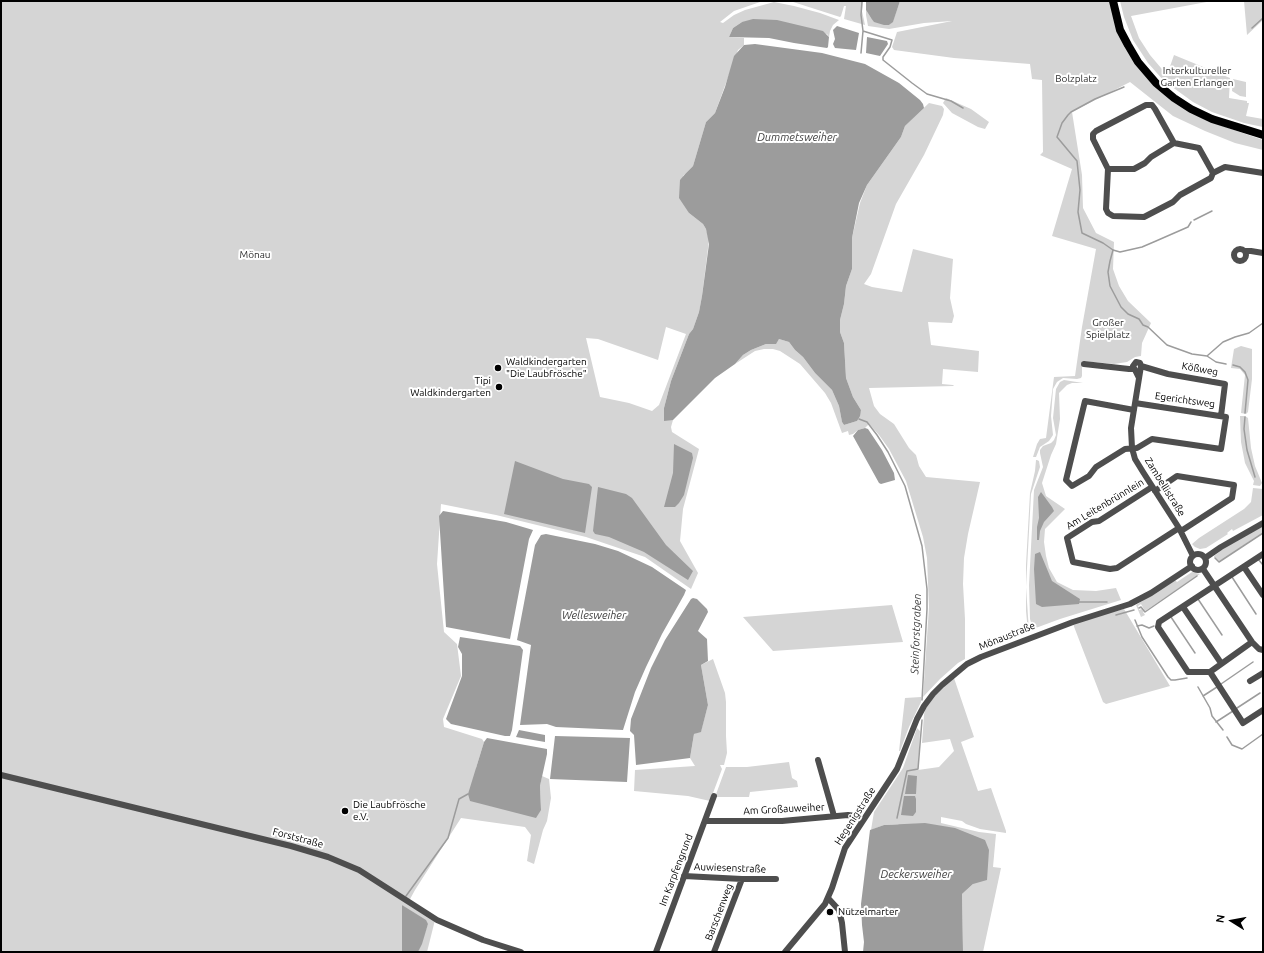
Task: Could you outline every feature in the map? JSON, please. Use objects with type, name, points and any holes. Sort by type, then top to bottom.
[{"type":"main road","points":[[1113,1],[1120,30],[1138,62],[1156,83],[1174,98],[1212,119],[1263,135]]},
{"type":"street","points":[[1174,143],[1152,105],[1146,105],[1094,132],[1093,139],[1108,169],[1106,210],[1108,214],[1113,216],[1144,216],[1173,202],[1180,195],[1211,178],[1213,173],[1222,168],[1228,167],[1263,173]]},
{"type":"street","points":[[1108,169],[1134,169],[1174,143],[1199,148],[1213,173]]},
{"type":"street","points":[[1246,252],[1251,251],[1263,253]]},
{"type":"street","points":[[1133,369],[1135,363],[1138,362],[1141,366]]},
{"type":"street","points":[[1084,364],[1129,370],[1133,369]]},
{"type":"street","name":"Zambellistraße","points":[[1141,366],[1131,428],[1132,448],[1135,459],[1180,530],[1193,556]]},
{"type":"street","name":"Kößweg","points":[[1141,366],[1168,374],[1225,384],[1220,416]]},
{"type":"street","points":[[1133,369],[1139,378]]},
{"type":"street","name":"Egerichtsweg","points":[[1085,401],[1220,416],[1226,417],[1222,449],[1152,439],[1137,448],[1124,450],[1096,467],[1088,476],[1072,486],[1066,480],[1085,401]]},
{"type":"street","points":[[1154,489],[1177,476],[1234,485],[1232,498],[1180,530]]},
{"type":"street","name":"Am Leitenbrünnlein","points":[[1154,489],[1099,521],[1092,522],[1067,538],[1073,562],[1110,569],[1118,568],[1180,530]]},
{"type":"street","points":[[1205,558],[1263,523]]},
{"type":"street","points":[[1252,642],[1210,672],[1188,672],[1159,629],[1158,624],[1263,554]]},
{"type":"street","points":[[1203,569],[1197,570],[1190,562],[1193,556],[1200,555],[1205,558]]},
{"type":"street","points":[[1203,569],[1206,563],[1205,558]]},
{"type":"street","name":"Mönaustraße","points":[[924,706],[942,685],[967,664],[1045,632],[1130,604],[1151,593],[1192,566]]},
{"type":"street","points":[[1244,567],[1263,595]]},
{"type":"street","points":[[1203,569],[1252,642],[1259,649],[1263,650]]},
{"type":"street","points":[[1183,606],[1221,663]]},
{"type":"street","points":[[1210,672],[1243,723],[1263,710]]},
{"type":"street","points":[[1250,681],[1263,673]]},
{"type":"street","name":"Hegenigstraße","points":[[785,952],[819,912],[828,898],[842,855],[849,841],[897,769],[917,719],[924,706]]},
{"type":"street","points":[[818,760],[834,816]]},
{"type":"street","name":"Forststraße","points":[[1,775],[291,846],[328,857],[359,870],[425,913],[442,922],[483,940],[521,952]]},
{"type":"street","name":"Im Karpfengrund","points":[[656,952],[714,796]]},
{"type":"street","name":"Am Großauweiher","points":[[705,821],[782,820],[851,815],[862,820]]},
{"type":"street","name":"Auwiesenstraße","points":[[684,876],[776,879]]},
{"type":"street","name":"Barschenweg","points":[[714,952],[742,879]]},
{"type":"street","points":[[828,898],[839,910],[845,952]]},
{"type":"green space","name":"Mönau","points":[[1,1],[763,1],[734,11],[720,22],[723,23],[734,15],[745,10],[774,2],[820,13],[839,20],[833,25],[829,37],[827,34],[742,22],[733,28],[729,37],[744,38],[744,45],[738,50],[715,113],[706,122],[693,166],[683,176],[689,213],[703,224],[709,240],[699,312],[671,381],[664,408],[664,420],[673,420],[671,427],[672,432],[699,449],[683,509],[680,541],[698,573],[691,589],[645,557],[586,537],[496,515],[441,504],[437,564],[444,632],[457,644],[461,676],[443,719],[444,727],[482,739],[484,742],[476,768],[541,810],[540,786],[542,776],[549,779],[551,798],[547,821],[543,830],[534,864],[527,861],[531,835],[525,827],[461,818],[409,901],[435,920],[427,952],[418,952],[428,924],[402,905],[402,952],[1,952]],"holes":[[[666,327],[686,334],[659,405],[652,411],[629,403],[600,397],[586,338],[598,339],[658,360]]]},
{"type":"green space","points":[[790,1],[863,1],[862,11],[865,25],[844,19],[846,6],[844,6],[840,17]]},
{"type":"green space","points":[[900,1],[1110,1],[1134,62],[1153,84],[1208,121],[1263,140],[1263,150],[1235,143],[1205,131],[1173,116],[1130,82],[1072,112],[1082,175],[1083,208],[1096,233],[1114,242],[1113,269],[1119,286],[1128,301],[1151,323],[1142,343],[1141,356],[1135,357],[1127,362],[1114,364],[1082,361],[1081,378],[1063,378],[1057,382],[1053,389],[1051,416],[1053,435],[1049,441],[1040,447],[1036,457],[1033,457],[1037,444],[1040,439],[1046,438],[1054,377],[1075,376],[1096,249],[1052,236],[1072,169],[1040,155],[1043,152],[1042,80],[1032,79],[1030,64],[954,58],[894,50],[892,47],[897,32],[952,21],[924,23],[889,29],[868,26],[866,10],[871,18],[889,25],[893,21]]},
{"type":"green space","name":"Interkultureller Garten Erlangen","points":[[1120,1],[1212,1],[1131,16],[1139,38],[1150,55],[1167,75],[1174,55],[1230,78],[1229,98],[1247,101],[1247,103],[1249,103],[1246,116],[1263,119],[1263,127],[1244,123],[1212,112],[1193,102],[1164,81],[1148,63],[1133,40],[1124,17]]},
{"type":"green space","points":[[1244,1],[1263,1],[1263,20],[1247,35]]},
{"type":"green space","points":[[1233,79],[1246,82],[1246,97],[1240,96],[1232,91]]},
{"type":"green space","points":[[946,98],[971,109],[989,122],[985,129],[978,127],[952,113],[943,103]]},
{"type":"green space","points":[[929,103],[942,106],[944,109],[943,115],[924,155],[896,204],[871,274],[864,284],[872,287],[902,292],[913,249],[953,259],[950,298],[954,316],[952,323],[928,322],[931,345],[979,351],[978,372],[943,369],[942,384],[954,386],[869,388],[874,406],[880,414],[894,424],[909,448],[916,455],[919,466],[926,477],[980,482],[964,558],[963,584],[965,659],[958,663],[940,679],[923,697],[929,607],[927,558],[923,537],[906,481],[889,449],[869,424],[865,428],[858,430],[853,434],[849,435],[848,431],[842,433],[831,403],[825,393],[800,364],[780,351],[764,349],[755,351],[735,364],[743,355],[751,350],[766,344],[775,344],[779,339],[789,342],[815,373],[832,390],[839,406],[844,425],[857,421],[861,410],[853,397],[846,378],[844,343],[840,332],[840,320],[846,286],[852,269],[852,238],[860,203],[867,185],[901,137],[905,126]]},
{"type":"green space","points":[[1241,346],[1252,349],[1252,379],[1248,412],[1246,414],[1241,413],[1245,375],[1240,369],[1231,368],[1234,349]]},
{"type":"green space","points":[[1064,380],[1083,383],[1072,383],[1067,385],[1059,393],[1060,419],[1056,444],[1042,483],[1046,496],[1065,509],[1045,529],[1044,542],[1049,568],[1057,582],[1073,590],[1096,591],[1116,588],[1121,600],[1033,629],[1030,619],[1029,585],[1034,490],[1043,467],[1040,450],[1043,446],[1051,443],[1056,435],[1053,418],[1056,389],[1060,382]]},
{"type":"green space","points":[[1240,416],[1245,416],[1248,418],[1251,448],[1255,466],[1262,483],[1260,486],[1253,485],[1254,481],[1245,463],[1241,442]]},
{"type":"green space","points":[[1037,460],[1039,461],[1040,467],[1031,494],[1026,587],[1030,493]]},
{"type":"green space","points":[[1253,488],[1263,489],[1263,515],[1233,531],[1232,529],[1227,533],[1228,534],[1206,548],[1200,549],[1192,544],[1244,509],[1251,502]]},
{"type":"green space","points":[[1263,526],[1263,532],[1223,559],[1219,561],[1214,557],[1230,544]]},
{"type":"green space","points":[[1192,572],[1200,574],[1145,611],[1141,604],[1138,606],[1139,610],[1142,609],[1145,615],[1141,617],[1136,605],[1175,580],[1177,582]]},
{"type":"green space","points":[[1026,587],[1029,631],[1028,632],[1026,611]]},
{"type":"green space","points":[[892,605],[903,642],[773,651],[743,617]]},
{"type":"green space","points":[[1124,609],[1170,686],[1106,704],[1103,702],[1073,624]]},
{"type":"green space","points":[[713,659],[725,693],[727,753],[724,765],[720,765],[722,769],[710,801],[688,796],[634,791],[635,770],[695,766],[690,758],[694,734],[701,731],[708,705],[701,665]]},
{"type":"green space","points":[[954,678],[974,737],[961,742],[978,791],[991,788],[1006,831],[1006,833],[980,829],[962,821],[941,817],[941,823],[979,832],[996,834],[993,867],[1001,868],[983,952],[963,952],[962,894],[973,884],[898,824],[884,825],[871,830],[874,812],[903,768],[917,728],[920,731],[918,770],[939,767],[954,751],[950,739],[922,743],[925,709],[936,695]]},
{"type":"green space","points":[[921,697],[921,702],[899,751],[905,698]]},
{"type":"green space","points":[[789,762],[792,778],[797,781],[798,787],[750,792],[749,797],[715,797],[726,767],[747,767]]},
{"type":"water","points":[[866,1],[900,1],[893,22],[889,25],[884,25],[874,22],[866,10]]},
{"type":"water","points":[[753,19],[777,20],[823,31],[829,37],[828,47],[769,38],[729,37],[733,28],[742,22]]},
{"type":"water","points":[[837,26],[859,33],[856,50],[835,48],[833,44],[835,39],[833,30]]},
{"type":"water","points":[[867,37],[887,41],[888,44],[880,56],[866,53]]},
{"type":"water","name":"Dummetsweiher","points":[[755,44],[822,53],[865,64],[899,83],[920,100],[924,108],[905,126],[901,137],[867,185],[859,203],[852,238],[852,269],[846,286],[840,320],[840,332],[844,343],[846,378],[853,397],[861,410],[857,421],[844,425],[839,406],[832,390],[815,373],[789,342],[779,339],[776,344],[766,344],[743,355],[735,364],[715,378],[673,420],[664,421],[664,408],[671,381],[699,312],[709,244],[706,229],[703,224],[689,213],[679,198],[680,180],[693,166],[706,122],[715,113],[725,87],[734,56],[744,45]]},
{"type":"water","points":[[865,428],[868,429],[882,450],[894,473],[895,480],[881,484],[879,483],[853,436],[858,430]]},
{"type":"water","points":[[674,444],[692,453],[693,458],[684,495],[675,507],[664,507],[673,473]]},
{"type":"water","points":[[515,461],[563,479],[589,484],[592,487],[585,533],[504,514]]},
{"type":"water","points":[[598,487],[626,494],[632,498],[666,545],[693,571],[688,580],[644,552],[609,537],[595,534],[593,531]]},
{"type":"water","points":[[1041,492],[1054,511],[1044,522],[1040,531],[1039,540],[1037,540],[1039,518],[1038,497]]},
{"type":"water","points":[[443,511],[506,522],[533,530],[529,539],[510,639],[446,627],[439,516]]},
{"type":"water","name":"Wellesweiher","points":[[546,534],[595,544],[618,551],[652,567],[686,590],[646,667],[635,692],[623,730],[556,727],[547,724],[520,725],[531,645],[517,640],[535,545],[541,535]]},
{"type":"water","points":[[1040,552],[1052,581],[1080,599],[1079,604],[1042,607],[1036,604],[1034,569],[1035,554]]},
{"type":"water","points":[[693,598],[697,599],[708,612],[698,631],[707,639],[708,661],[701,665],[708,705],[701,732],[694,734],[690,758],[636,765],[634,735],[630,731],[631,719],[651,668],[665,640]]},
{"type":"water","points":[[460,637],[520,646],[523,650],[510,736],[451,724],[446,719],[462,676],[462,654],[458,647]]},
{"type":"water","points":[[519,730],[545,735],[545,742],[516,737]]},
{"type":"water","points":[[555,736],[630,738],[627,782],[550,779]]},
{"type":"water","points":[[487,738],[547,749],[540,786],[541,810],[536,818],[470,801],[468,794],[484,742]]},
{"type":"water","points":[[908,775],[917,776],[916,794],[905,794]]},
{"type":"water","points":[[904,796],[915,796],[916,812],[913,816],[901,815]]},
{"type":"water","name":"Deckersweiher","points":[[925,823],[955,828],[985,840],[989,850],[987,880],[973,884],[962,894],[963,952],[863,952],[864,942],[861,904],[870,830],[884,825]]},
{"type":"water","points":[[402,905],[426,920],[428,924],[418,952],[402,952]]},
{"type":"waterway","name":"Steinforstgraben","points":[[861,53],[863,31],[861,15],[862,1]]},
{"type":"waterway","points":[[1252,28],[1263,18]]},
{"type":"waterway","points":[[863,31],[892,40],[890,47],[883,57],[883,60],[912,83],[927,94],[951,101],[963,108]]},
{"type":"waterway","points":[[1124,87],[1095,99],[1071,112],[1062,123],[1057,137],[1077,161],[1080,190],[1078,212],[1082,233],[1103,243],[1113,250],[1120,252],[1142,247],[1188,227],[1191,222]]},
{"type":"waterway","points":[[1194,220],[1212,211]]},
{"type":"waterway","points":[[1113,250],[1108,272],[1110,286],[1121,307],[1128,314],[1139,319],[1143,325],[1148,327],[1167,345],[1192,354],[1207,356],[1216,362],[1226,364]]},
{"type":"waterway","points":[[1207,356],[1223,342],[1249,333],[1263,323]]},
{"type":"waterway","points":[[1233,365],[1240,367],[1245,372],[1248,380],[1245,413]]},
{"type":"waterway","points":[[1245,417],[1244,429],[1247,450],[1255,477]]},
{"type":"waterway","name":"Steinforstgraben","points":[[859,419],[867,422],[877,435],[888,452],[905,486],[922,546],[927,589],[922,700]]},
{"type":"waterway","points":[[1215,558],[1219,562],[1263,533]]},
{"type":"waterway","points":[[1258,559],[1263,565]]},
{"type":"waterway","points":[[1139,608],[1141,607],[1145,612],[1197,576]]},
{"type":"waterway","points":[[1232,577],[1256,614]]},
{"type":"waterway","points":[[1198,599],[1222,635]]},
{"type":"waterway","points":[[1079,602],[1107,602]]},
{"type":"waterway","points":[[1116,615],[1134,610]]},
{"type":"waterway","points":[[1171,617],[1195,653]]},
{"type":"waterway","points":[[1135,620],[1142,637],[1168,677],[1171,680],[1187,678]]},
{"type":"waterway","points":[[1137,626],[1142,625],[1149,628],[1154,626]]},
{"type":"waterway","points":[[1221,684],[1253,662]]},
{"type":"waterway","points":[[1198,687],[1210,708],[1212,716],[1223,730]]},
{"type":"waterway","points":[[1203,696],[1217,687]]},
{"type":"waterway","points":[[1237,708],[1260,693]]},
{"type":"waterway","points":[[1216,722],[1233,711]]},
{"type":"waterway","name":"Steinforstgraben","points":[[897,818],[907,771],[918,769],[922,720]]},
{"type":"waterway","points":[[1227,737],[1232,745],[1242,749],[1263,734]]},
{"type":"waterway","points":[[406,896],[448,838],[459,799],[468,794]]},
{"type":"place","name":"Waldkindergarten \"Die Laubfrösche\"","points":[[498,368]]},
{"type":"place","name":"Tipi Waldkindergarten","points":[[499,387]]},
{"type":"place","name":"Die Laubfrösche e.V.","points":[[345,811]]},
{"type":"place","name":"Nützelmarter","points":[[830,912]]},
{"type":"park label","name":"Bolzplatz","points":[[1076,79]]},
{"type":"park label","name":"Großer Spielplatz","points":[[1108,328]]}]
